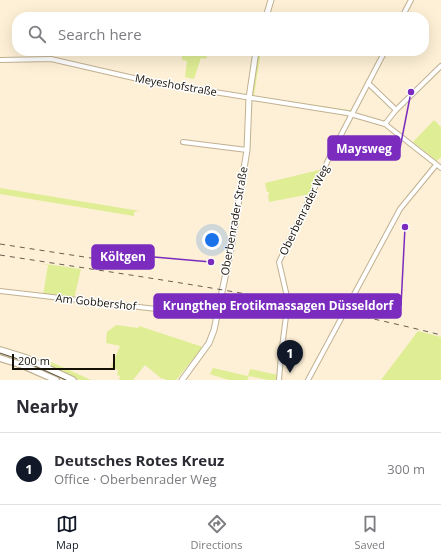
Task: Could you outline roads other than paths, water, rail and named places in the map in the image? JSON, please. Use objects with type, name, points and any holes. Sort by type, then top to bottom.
[{"type":"main road","points":[[0,350],[26,358],[73,380]]},
{"type":"main road","points":[[0,358],[22,365],[56,380]]},
{"type":"street","points":[[267,12],[271,0]]},
{"type":"street","points":[[405,12],[411,0]]},
{"type":"street","name":"Oberbenrader Straße","points":[[182,380],[209,343],[214,330],[231,249],[247,150],[249,98],[255,56]]},
{"type":"street","name":"Oberbenrader Weg","points":[[279,380],[288,301],[278,262],[382,56]]},
{"type":"street","name":"Meyeshofstraße","points":[[0,60],[51,59],[151,82],[353,115],[385,124]]},
{"type":"street","points":[[441,66],[396,110],[385,124],[441,168]]},
{"type":"street","points":[[369,83],[396,110]]},
{"type":"street","points":[[183,142],[247,150]]},
{"type":"street","points":[[308,380],[400,210],[436,164]]},
{"type":"street","name":"Am Gobbershof","points":[[0,291],[217,316]]},
{"type":"tram line","points":[[0,353],[21,360],[66,380]]},
{"type":"railway","points":[[0,244],[156,268]]},
{"type":"railway","points":[[0,255],[277,299],[441,335]]},
{"type":"place","name":"Maysweg","points":[[411,92]]},
{"type":"place","name":"Krungthep Erotikmassagen Düsseldorf","points":[[405,227]]},
{"type":"place","name":"Költgen","points":[[211,262]]},
{"type":"place","name":"Deutsches Rotes Kreuz","points":[[290,373]]}]
